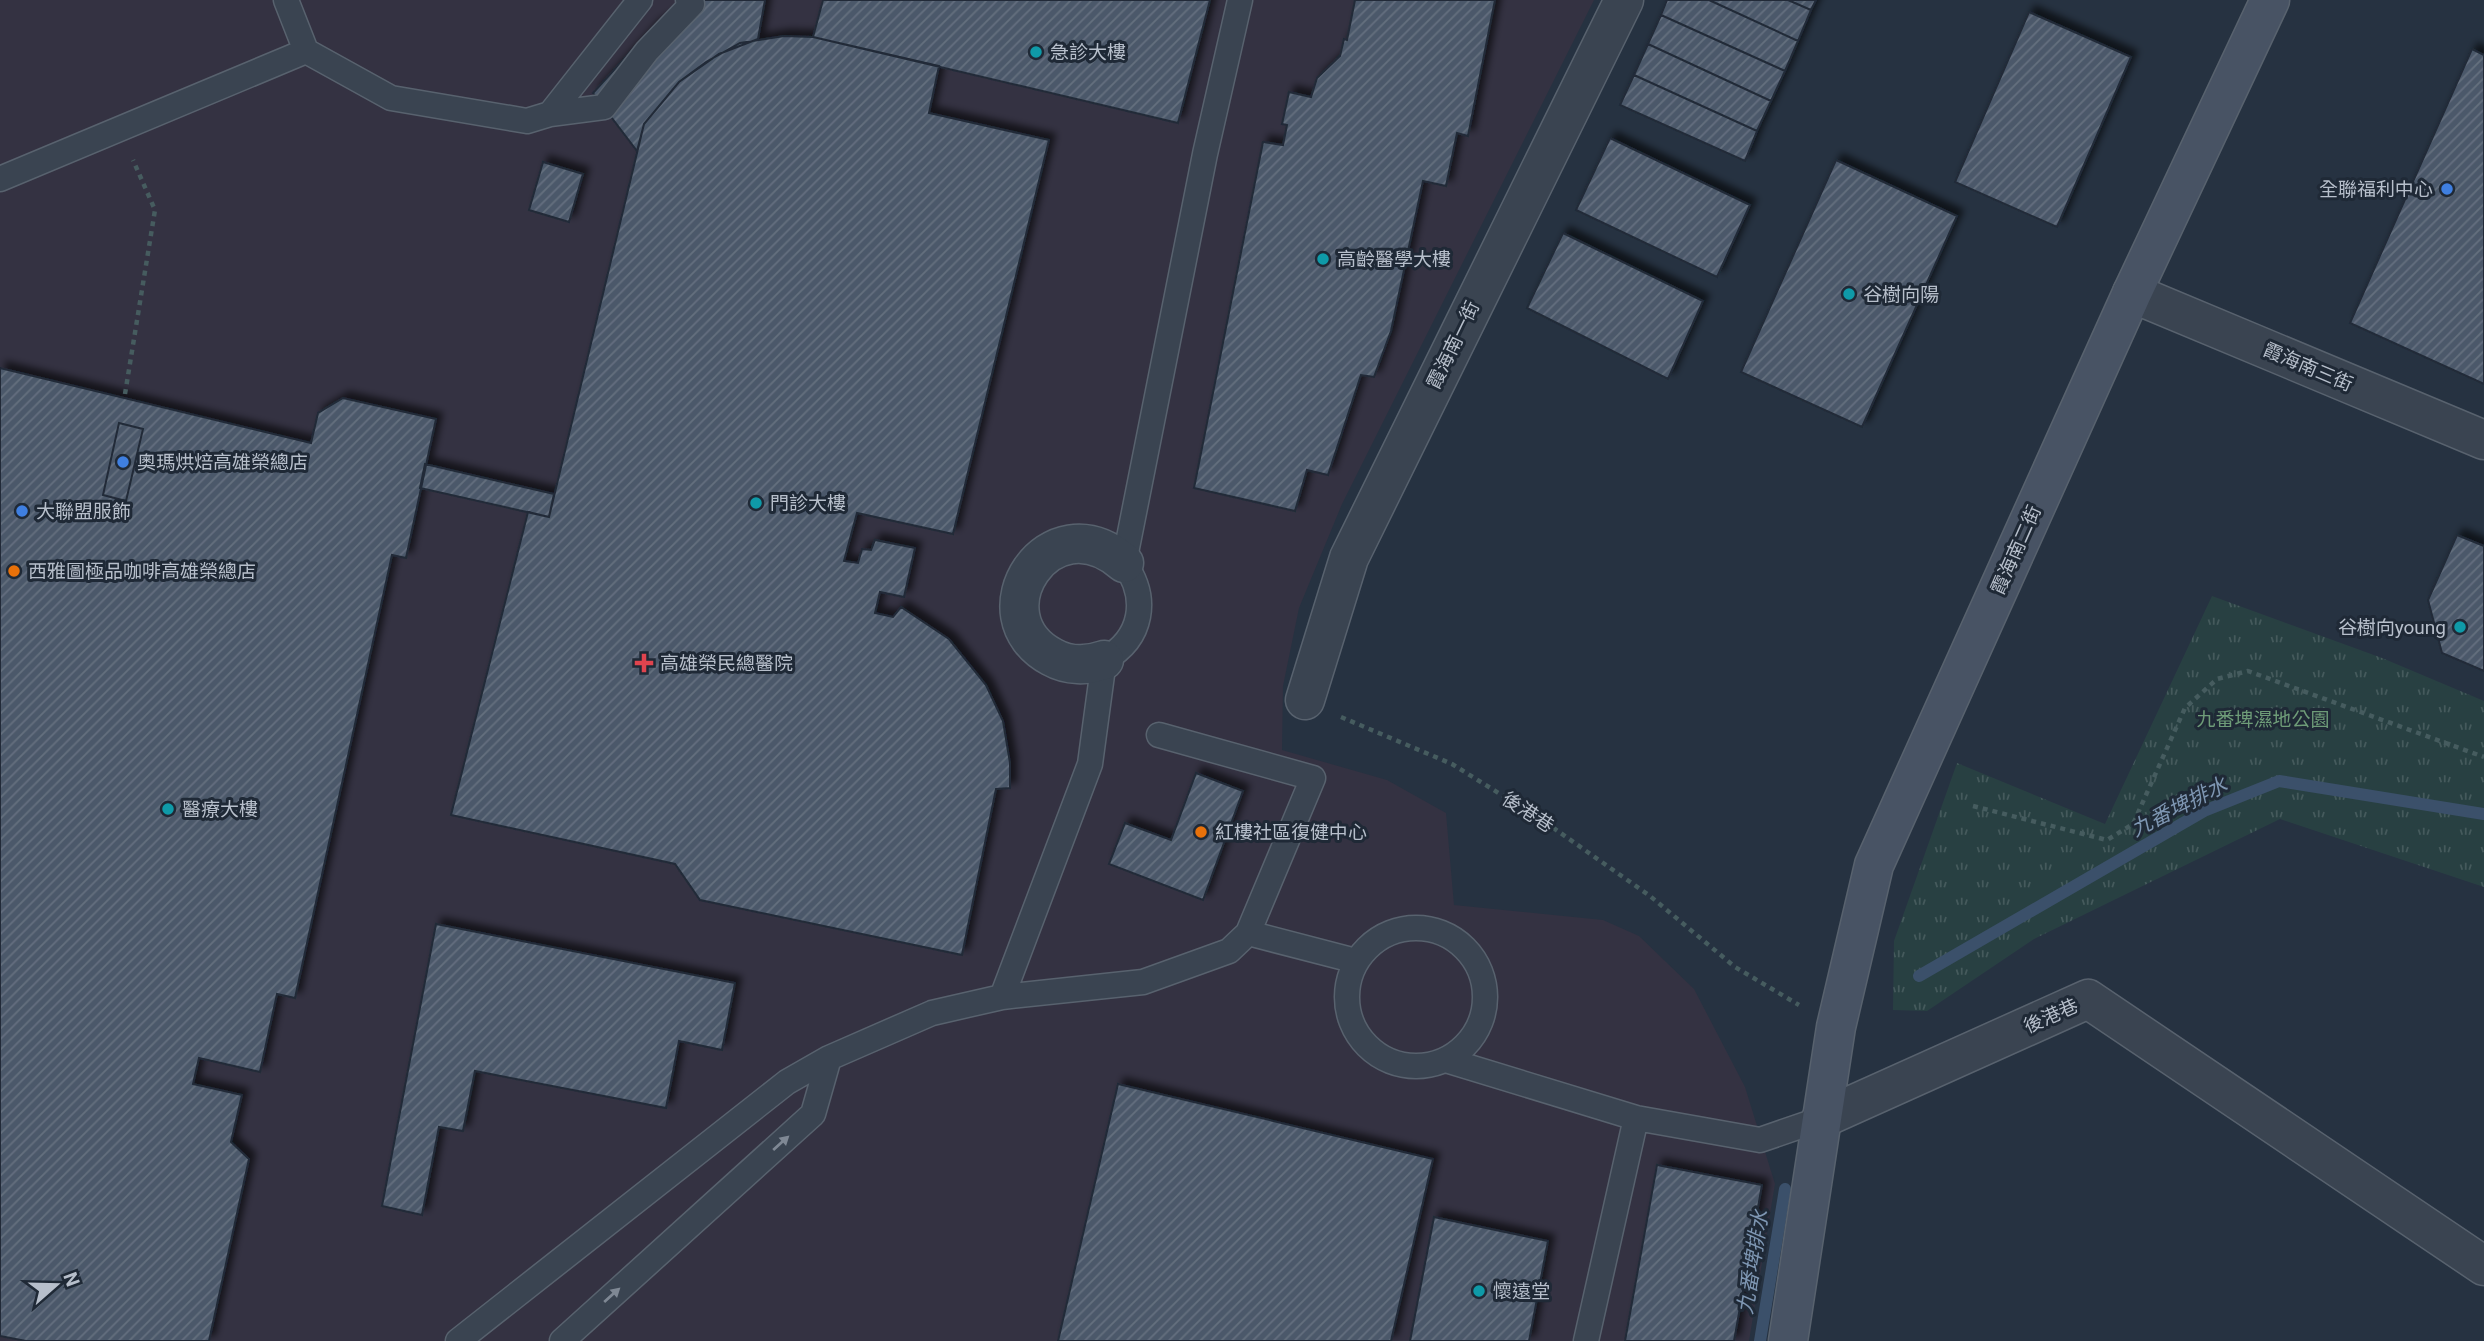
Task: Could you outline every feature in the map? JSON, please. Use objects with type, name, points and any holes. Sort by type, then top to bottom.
[{"type":"street","name":"霞海南一街","points":[[1305,700],[1349,558],[1624,0]]},
{"type":"street","name":"霞海南二街","points":[[1821,1119],[1836,1027],[1874,865],[2132,293],[2270,0]]},
{"type":"street","name":"霞海南三街","points":[[2132,293],[2484,440]]},
{"type":"street","points":[[1104,660],[1080,664],[1061,662],[1043,652],[1029,637],[1021,618],[1019,597],[1025,578],[1036,562],[1051,550],[1068,544],[1097,545],[1111,551],[1124,563]]},
{"type":"street","name":"後港巷","points":[[1821,1119],[2088,999],[2484,1266]]},
{"type":"street","points":[[1788,1341],[1821,1119]]},
{"type":"lane","points":[[286,0],[306,51],[391,98],[527,121],[550,114],[604,107],[647,51],[692,4],[688,0]]},
{"type":"lane","points":[[550,114],[640,0]]},
{"type":"lane","points":[[1002,997],[1090,764],[1104,660],[1124,647],[1138,621],[1140,594],[1134,576],[1124,563],[1205,154],[1240,0]]},
{"type":"lane","points":[[0,179],[306,51]]},
{"type":"lane","points":[[463,1340],[787,1082],[829,1058],[932,1013],[1002,997],[1143,982],[1229,951],[1248,933],[1313,778],[1160,735]]},
{"type":"lane","points":[[1414,927],[1438,931],[1459,942],[1474,959],[1484,981],[1485,1005],[1479,1027],[1465,1047],[1446,1060],[1425,1066],[1403,1065],[1382,1058],[1364,1044],[1353,1026],[1347,1004],[1348,982],[1356,961],[1371,943],[1391,932],[1414,927]]},
{"type":"lane","points":[[1248,933],[1356,961]]},
{"type":"lane","points":[[562,1341],[813,1114],[829,1058]]},
{"type":"lane","points":[[1446,1060],[1636,1118],[1760,1140],[1821,1119]]},
{"type":"lane","points":[[1586,1341],[1636,1118]]},
{"type":"path","points":[[121,130],[155,210],[125,394]]},
{"type":"path","points":[[1973,806],[2107,840],[2133,824],[2185,708],[2217,679],[2248,671],[2484,757]]},
{"type":"path","name":"後港巷","points":[[1305,700],[1384,738],[1452,764],[1545,822],[1650,895],[1735,967],[1836,1027]]},
{"type":"shaded area","name":"高雄榮民總醫院","points":[[0,0],[1594,0],[1342,504],[1299,608],[1283,686],[1282,750],[1387,780],[1446,813],[1454,905],[1603,920],[1639,936],[1694,989],[1745,1087],[1775,1184],[1749,1341],[0,1341]]},
{"type":"green space","name":"九番埤濕地公園","points":[[2212,596],[2382,658],[2484,701],[2484,887],[2280,819],[2034,939],[1927,1011],[1893,1010],[1894,941],[1957,763],[2105,824]]},
{"type":"building","points":[[700,0],[765,0],[758,39],[719,54],[679,82],[644,124],[637,151],[593,93],[654,26]]},
{"type":"building","name":"急診大樓","points":[[823,0],[1210,0],[1178,123],[813,37]]},
{"type":"building","name":"高齡醫學大樓","points":[[1355,0],[1495,0],[1468,136],[1457,133],[1446,186],[1423,181],[1391,331],[1374,377],[1361,375],[1328,475],[1307,470],[1295,511],[1194,488],[1263,142],[1283,145],[1287,125],[1282,124],[1289,92],[1311,97],[1317,78],[1340,56],[1344,39],[1347,40]]},
{"type":"building","points":[[1667,0],[1709,0],[1798,41],[1785,71],[1661,15]]},
{"type":"building","points":[[1709,0],[1788,0],[1811,10],[1798,41]]},
{"type":"building","points":[[1788,0],[1816,0],[1811,10]]},
{"type":"building","points":[[2029,12],[2131,57],[2057,227],[1955,182]]},
{"type":"building","points":[[1661,15],[1785,71],[1771,101],[1648,44]]},
{"type":"building","name":"門診大樓","points":[[784,36],[813,37],[939,66],[929,113],[1049,140],[953,534],[857,513],[844,561],[858,563],[862,549],[871,550],[875,540],[915,548],[904,597],[880,592],[875,613],[893,617],[901,607],[949,639],[986,685],[1003,721],[1010,763],[1010,788],[996,789],[962,955],[700,900],[675,864],[451,815],[528,512],[549,517],[644,124],[679,82],[706,62],[740,43]]},
{"type":"building","points":[[1648,44],[1771,101],[1757,131],[1634,75]]},
{"type":"building","name":"全聯福利中心","points":[[2472,49],[2484,55],[2484,384],[2350,323]]},
{"type":"building","points":[[1634,75],[1757,131],[1745,161],[1620,105]]},
{"type":"building","points":[[1610,138],[1750,205],[1717,277],[1576,210]]},
{"type":"building","name":"谷樹向陽","points":[[1836,160],[1957,216],[1862,427],[1741,372]]},
{"type":"building","points":[[543,162],[583,174],[569,222],[529,210]]},
{"type":"building","points":[[1563,233],[1703,301],[1668,379],[1527,308]]},
{"type":"building","name":"醫療大樓","points":[[0,368],[311,443],[318,413],[343,398],[436,419],[406,558],[392,555],[295,998],[277,994],[260,1072],[199,1058],[193,1084],[242,1095],[231,1142],[249,1159],[209,1341],[26,1341],[0,1336]]},
{"type":"building","name":"奧瑪烘焙高雄榮總店","points":[[119,423],[143,429],[126,501],[103,495]]},
{"type":"building","points":[[425,464],[554,494],[549,517],[420,488]]},
{"type":"building","name":"谷樹向young","points":[[2457,535],[2484,546],[2484,671],[2442,653],[2428,600]]},
{"type":"building","name":"紅樓社區復健中心","points":[[1196,773],[1243,791],[1203,900],[1109,864],[1125,823],[1171,840]]},
{"type":"building","points":[[436,924],[735,983],[722,1050],[679,1041],[666,1108],[475,1071],[463,1131],[439,1127],[422,1215],[382,1206]]},
{"type":"building","points":[[1118,1084],[1433,1159],[1391,1341],[1058,1341]]},
{"type":"building","points":[[1657,1165],[1762,1185],[1734,1341],[1625,1341]]},
{"type":"building","name":"懷遠堂","points":[[1434,1217],[1548,1241],[1529,1341],[1410,1341]]},
{"type":"waterway","name":"九番埤排水","points":[[1919,976],[2204,811],[2279,781],[2484,814]]},
{"type":"waterway","name":"九番埤排水","points":[[1760,1341],[1785,1189]]},
{"type":"place","name":"急診大樓","points":[[1036,52]]},
{"type":"place","name":"全聯福利中心","points":[[2447,189]]},
{"type":"place","name":"高齡醫學大樓","points":[[1323,259]]},
{"type":"place","name":"谷樹向陽","points":[[1849,294]]},
{"type":"place","name":"奧瑪烘焙高雄榮總店","points":[[123,462]]},
{"type":"place","name":"門診大樓","points":[[756,503]]},
{"type":"place","name":"大聯盟服飾","points":[[22,511]]},
{"type":"place","name":"西雅圖極品咖啡高雄榮總店","points":[[14,571]]},
{"type":"place","name":"谷樹向young","points":[[2460,627]]},
{"type":"place","name":"高雄榮民總醫院","points":[[644,663]]},
{"type":"place","name":"醫療大樓","points":[[168,809]]},
{"type":"place","name":"紅樓社區復健中心","points":[[1201,832]]},
{"type":"place","name":"懷遠堂","points":[[1479,1291]]}]
